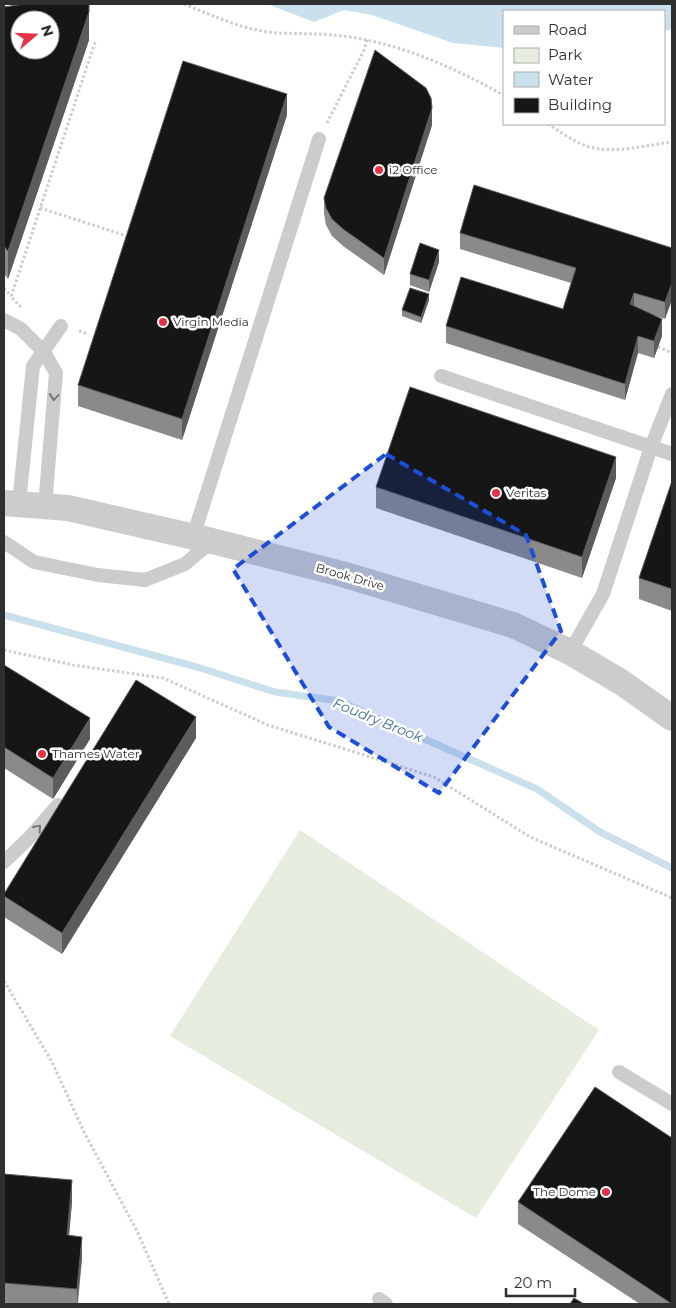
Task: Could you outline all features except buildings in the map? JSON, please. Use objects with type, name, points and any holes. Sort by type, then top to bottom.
[{"type":"street","name":"Brook Drive","points":[[24,504],[68,508],[202,539],[342,574],[513,625],[570,652],[620,682],[672,718]]},
{"type":"lane","points":[[4,542],[34,562],[98,575],[145,580],[185,564],[202,539],[319,139]]},
{"type":"lane","points":[[6,319],[21,329],[44,352],[56,373],[24,504]]},
{"type":"lane","points":[[24,504],[33,366],[61,326]]},
{"type":"lane","points":[[441,376],[672,454]]},
{"type":"lane","points":[[570,652],[603,594],[651,448],[672,394]]},
{"type":"lane","points":[[4,862],[29,838],[58,805],[84,822]]},
{"type":"lane","points":[[619,1072],[672,1104]]},
{"type":"path","points":[[184,4],[245,27],[277,33],[321,33],[368,40],[391,46],[440,64],[503,95]]},
{"type":"path","points":[[319,139],[368,40]]},
{"type":"path","points":[[11,297],[94,42]]},
{"type":"path","points":[[86,68],[91,70]]},
{"type":"path","points":[[550,125],[588,147],[608,150],[672,142]]},
{"type":"path","points":[[67,126],[72,127]]},
{"type":"path","points":[[48,183],[53,185]]},
{"type":"path","points":[[40,208],[133,238]]},
{"type":"path","points":[[32,232],[37,233]]},
{"type":"path","points":[[4,288],[22,308]]},
{"type":"path","points":[[61,326],[88,334]]},
{"type":"path","points":[[658,347],[672,353]]},
{"type":"path","points":[[4,650],[73,665],[163,678],[268,725],[434,777],[530,837],[672,898]]},
{"type":"path","points":[[4,981],[52,1062],[84,1132],[137,1231],[169,1304]]},
{"type":"highlighted area","points":[[386,454],[526,535],[561,631],[439,793],[329,727],[233,569]]},
{"type":"green space","points":[[300,830],[599,1030],[476,1218],[170,1036]]},
{"type":"water","points":[[267,4],[672,4],[672,29],[666,31],[666,10],[503,10],[503,48],[453,43],[372,15],[344,10],[314,22]]},
{"type":"waterway","name":"Foudry Brook","points":[[4,615],[197,667],[275,692],[339,701],[537,789],[600,832],[672,868]]},
{"type":"place","name":"i2 Office","points":[[379,170]]},
{"type":"place","name":"Virgin Media","points":[[163,322]]},
{"type":"place","name":"Veritas","points":[[496,493]]},
{"type":"place","name":"Thames Water","points":[[42,754]]},
{"type":"place","name":"The Dome","points":[[606,1192]]}]
